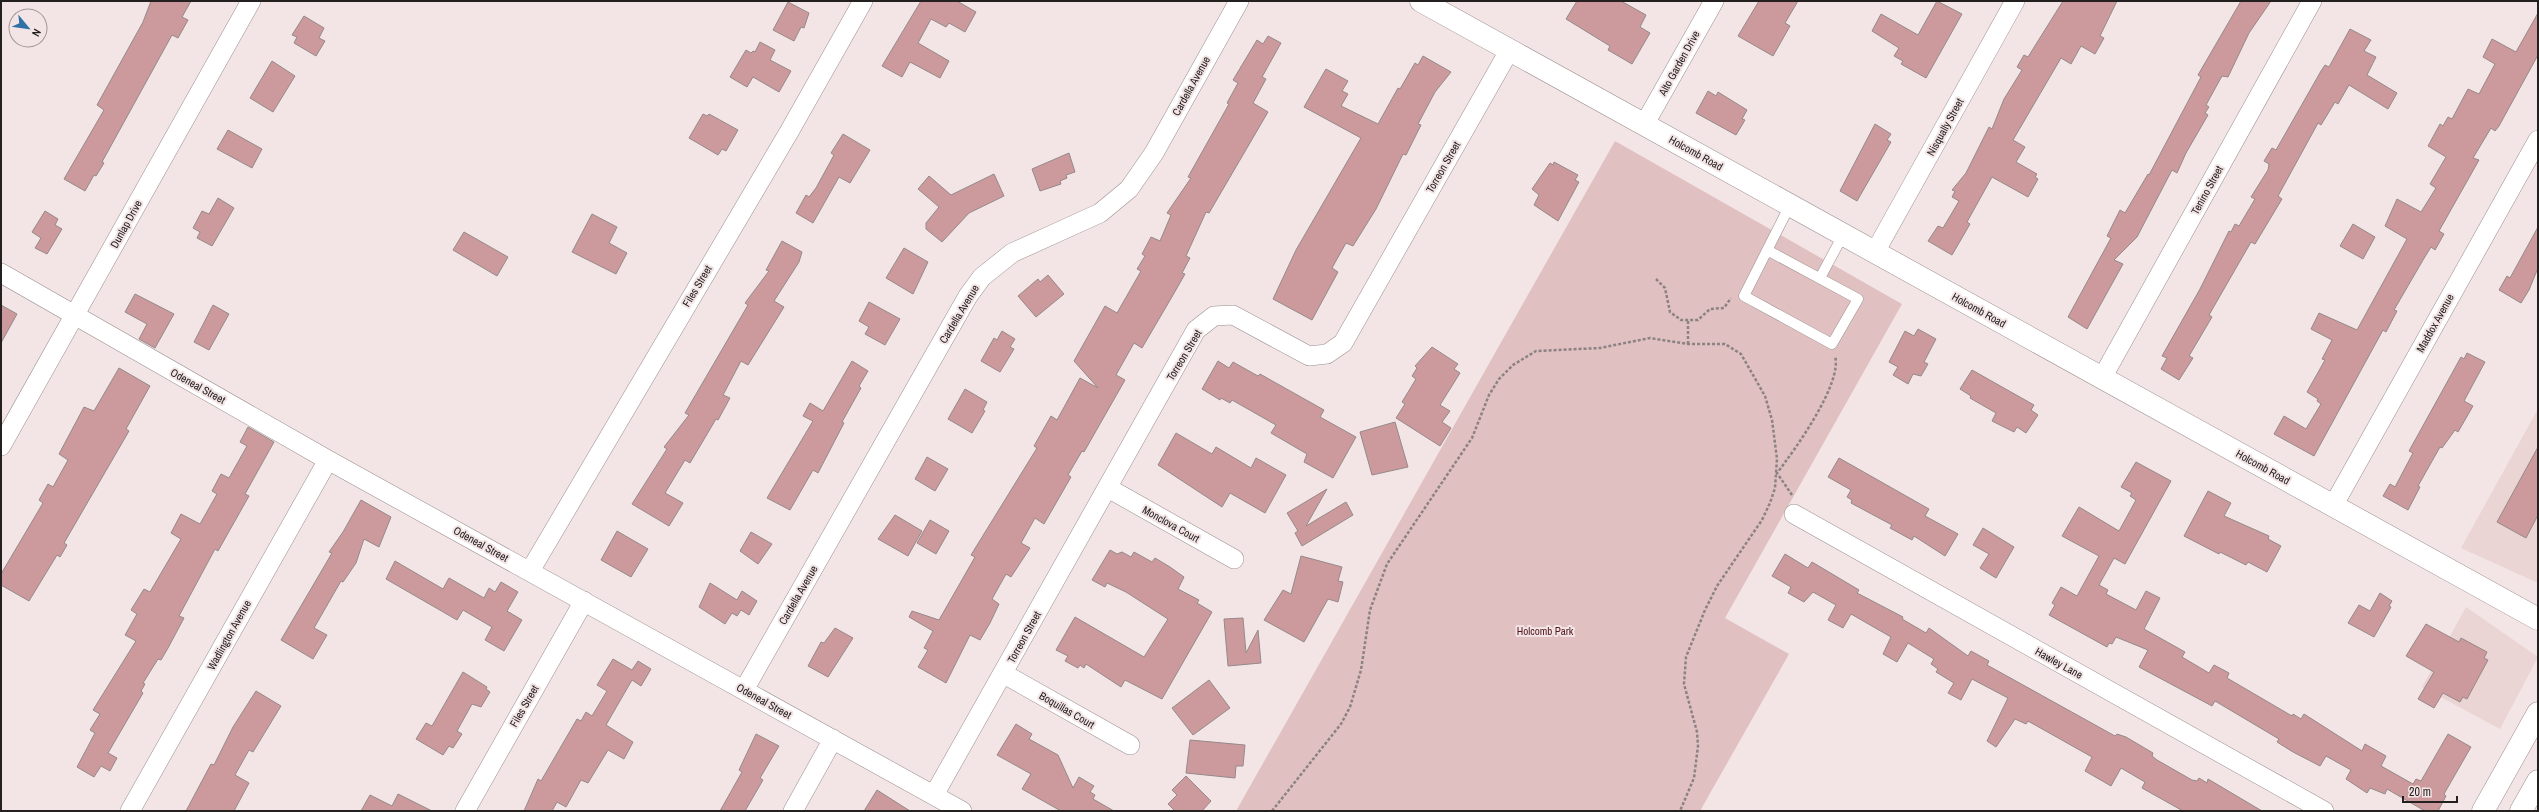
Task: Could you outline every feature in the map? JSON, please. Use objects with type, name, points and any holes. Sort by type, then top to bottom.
[{"type":"street","name":"Dunlap Drive","points":[[1,446],[251,1]]},
{"type":"street","name":"Files Street","points":[[530,571],[789,132],[863,1]]},
{"type":"street","name":"Cardella Avenue","points":[[744,690],[968,296],[982,277],[1012,254],[1100,213],[1129,189],[1154,153],[1240,1]]},
{"type":"street","name":"Holcomb Road","points":[[1421,1],[2538,619]]},
{"type":"street","name":"Alto Garden Drive","points":[[1644,125],[1714,1]]},
{"type":"street","name":"Nisqually Street","points":[[1875,252],[2015,1]]},
{"type":"street","name":"Tenino Street","points":[[2102,378],[2312,1]]},
{"type":"street","name":"Torreon Street","points":[[934,795],[1004,674],[1196,330],[1214,316],[1233,315],[1309,356],[1327,354],[1343,342],[1509,51]]},
{"type":"street","name":"Maddox Avenue","points":[[2333,506],[2538,140]]},
{"type":"street","name":"Odeneal Street","points":[[1,273],[328,460],[962,811]]},
{"type":"street","name":"Wadlington Avenue","points":[[130,811],[328,460]]},
{"type":"street","name":"Monclova Court","points":[[1108,488],[1234,559]]},
{"type":"street","name":"Hawley Lane","points":[[1795,506],[2324,811]]},
{"type":"street","name":"Files Street","points":[[464,811],[584,601]]},
{"type":"street","name":"Boquillas Court","points":[[1004,674],[1130,746]]},
{"type":"street","points":[[2483,811],[2538,713]]},
{"type":"street","points":[[793,811],[833,739]]},
{"type":"street","points":[[2522,811],[2538,781]]},
{"type":"lane","points":[[1767,250],[1858,299],[1832,344],[1744,296],[1767,250],[1790,205]]},
{"type":"lane","points":[[1820,278],[1843,235]]},
{"type":"path","points":[[1656,279],[1665,288],[1670,312],[1681,320],[1698,320],[1710,309],[1724,308],[1729,298],[1744,296]]},
{"type":"path","points":[[1688,321],[1688,344]]},
{"type":"path","points":[[1272,811],[1341,724],[1347,713],[1357,691],[1370,610],[1387,564],[1468,444],[1490,395],[1499,379],[1513,365],[1536,351],[1600,348],[1650,338],[1688,344],[1725,344],[1741,354],[1758,381],[1772,420],[1777,473],[1775,488],[1762,520],[1717,586],[1702,617],[1686,657],[1684,684],[1697,732],[1698,746],[1694,778],[1680,811]]},
{"type":"path","points":[[1777,473],[1814,417],[1834,379],[1836,359],[1832,344]]},
{"type":"path","points":[[1777,473],[1790,494],[1795,506]]},
{"type":"shaded area","points":[[2538,409],[2538,583],[2461,548]]},
{"type":"shaded area","points":[[2466,607],[2538,657],[2500,729],[2422,687]]},
{"type":"green space","name":"Holcomb Park","points":[[1615,141],[1902,304],[1725,618],[1789,654],[1700,811],[1236,811]]},
{"type":"building","points":[[151,1],[191,1],[182,17],[188,20],[178,38],[172,35],[102,162],[104,163],[96,176],[94,175],[85,191],[64,179],[104,110],[97,105],[143,22]]},
{"type":"building","points":[[921,1],[957,1],[976,12],[965,32],[949,23],[946,27],[931,19],[918,43],[949,61],[940,78],[910,62],[902,77],[882,66]]},
{"type":"building","points":[[1577,1],[1621,1],[1646,15],[1640,27],[1650,33],[1632,64],[1608,50],[1610,46],[1566,19]]},
{"type":"building","points":[[1759,1],[1798,1],[1785,23],[1790,26],[1773,56],[1738,36]]},
{"type":"building","points":[[1937,1],[1962,14],[1926,78],[1901,64],[1903,61],[1894,56],[1899,48],[1872,31],[1881,14],[1918,35]]},
{"type":"building","points":[[2063,1],[2117,1],[2100,36],[2104,38],[2095,54],[2081,46],[2071,64],[2061,58],[2013,140],[2025,147],[2016,162],[2037,174],[2035,177],[2038,179],[2028,197],[1992,177],[1967,222],[1970,224],[1952,255],[1928,241],[1938,226],[1943,228],[1959,201],[1952,197],[1955,191],[1952,190],[1966,173],[1989,127],[1992,129],[2004,99],[2022,70],[2017,67],[2024,55],[2028,57]]},
{"type":"building","points":[[2241,1],[2271,1],[2249,33],[2228,77],[2222,76],[2206,105],[2209,107],[2205,113],[2208,115],[2186,153],[2177,173],[2172,170],[2137,237],[2114,260],[2123,264],[2087,329],[2068,317],[2111,238],[2107,236],[2120,210],[2125,213],[2148,174],[2149,175],[2201,77],[2198,75]]},
{"type":"building","points":[[788,2],[809,13],[804,28],[801,27],[794,41],[773,30]]},
{"type":"building","points":[[2538,13],[2538,55],[2499,126],[2495,131],[2491,128],[2473,158],[2479,160],[2439,231],[2444,234],[2435,250],[2431,247],[2423,260],[2394,310],[2397,311],[2386,332],[2383,330],[2314,456],[2274,434],[2284,416],[2306,429],[2321,404],[2317,401],[2318,399],[2307,392],[2325,360],[2322,359],[2332,340],[2311,329],[2319,313],[2357,330],[2407,239],[2385,226],[2397,199],[2421,212],[2436,188],[2430,184],[2446,157],[2428,146],[2440,124],[2443,126],[2448,117],[2452,119],[2468,89],[2479,94],[2495,64],[2483,57],[2492,39],[2516,52]]},
{"type":"building","points":[[304,16],[324,28],[319,38],[325,41],[316,56],[294,43],[297,37],[292,35]]},
{"type":"building","points":[[2350,29],[2371,40],[2364,51],[2376,57],[2367,75],[2397,93],[2388,109],[2349,85],[2338,104],[2335,102],[2321,125],[2318,123],[2278,196],[2282,199],[2255,244],[2251,242],[2209,315],[2212,317],[2189,356],[2193,358],[2179,380],[2161,369],[2167,358],[2162,356],[2200,289],[2229,231],[2231,232],[2235,224],[2239,226],[2255,199],[2251,197],[2268,170],[2269,164],[2264,161],[2272,148],[2276,150],[2321,71],[2325,65],[2329,67]]},
{"type":"building","points":[[1268,36],[1281,43],[1262,77],[1266,79],[1253,103],[1268,112],[1209,213],[1206,212],[1186,256],[1190,258],[1182,273],[1185,274],[1173,295],[1142,348],[1134,343],[1116,375],[1125,380],[1084,452],[1082,451],[1068,475],[1071,477],[1044,524],[1035,518],[1021,543],[1030,548],[1011,577],[1006,574],[992,599],[999,604],[990,623],[980,640],[970,635],[946,683],[918,667],[928,650],[924,648],[933,631],[909,617],[912,611],[939,620],[975,557],[971,555],[1037,448],[1034,446],[1051,416],[1057,420],[1080,378],[1098,388],[1074,361],[1105,306],[1117,313],[1141,271],[1137,269],[1145,256],[1142,254],[1151,237],[1160,241],[1171,215],[1167,213],[1191,178],[1188,177],[1229,104],[1227,103],[1238,83],[1233,80],[1257,40],[1263,44]]},
{"type":"building","points":[[760,42],[775,50],[770,60],[791,71],[779,92],[753,77],[747,87],[730,77],[746,50],[751,53],[753,51],[755,52]]},
{"type":"building","points":[[1423,56],[1451,72],[1435,92],[1418,124],[1421,125],[1406,155],[1403,154],[1376,209],[1353,246],[1346,243],[1332,268],[1338,272],[1312,320],[1273,299],[1296,250],[1361,138],[1304,107],[1326,69],[1348,81],[1342,91],[1348,94],[1341,106],[1378,124],[1398,88],[1400,89],[1415,63],[1418,65]]},
{"type":"building","points":[[272,61],[295,76],[273,112],[250,98]]},
{"type":"building","points":[[1708,91],[1716,96],[1718,92],[1747,110],[1742,119],[1745,120],[1736,135],[1696,113]]},
{"type":"building","points":[[703,114],[707,116],[709,114],[738,130],[726,151],[722,149],[718,155],[689,138]]},
{"type":"building","points":[[1875,124],[1891,134],[1887,140],[1891,142],[1857,201],[1840,191]]},
{"type":"building","points":[[228,130],[262,149],[252,168],[217,149]]},
{"type":"building","points":[[843,134],[870,150],[850,183],[839,177],[813,223],[796,213],[806,195],[809,197],[816,188],[834,155],[831,153]]},
{"type":"building","points":[[1069,153],[1075,172],[1066,175],[1067,178],[1060,181],[1061,184],[1040,191],[1032,169]]},
{"type":"building","points":[[1554,162],[1578,175],[1575,180],[1579,182],[1558,221],[1534,205],[1539,195],[1532,189],[1550,163],[1553,165]]},
{"type":"building","points":[[994,174],[1004,196],[969,213],[942,242],[926,229],[926,223],[939,207],[918,189],[929,176],[951,195]]},
{"type":"building","points":[[218,198],[234,208],[212,246],[197,238],[200,232],[193,228],[202,211],[209,214]]},
{"type":"building","points":[[45,211],[58,219],[55,225],[62,229],[47,254],[35,248],[41,238],[32,232]]},
{"type":"building","points":[[592,214],[617,227],[609,243],[627,253],[616,274],[572,252]]},
{"type":"building","points":[[2353,224],[2375,237],[2363,259],[2340,246]]},
{"type":"building","points":[[2538,227],[2538,268],[2529,290],[2521,303],[2499,290],[2507,276],[2510,278]]},
{"type":"building","points":[[464,232],[508,257],[497,276],[453,250]]},
{"type":"building","points":[[782,241],[802,252],[799,262],[774,301],[784,307],[748,365],[741,361],[723,395],[730,398],[718,420],[716,419],[690,463],[685,460],[665,493],[683,503],[669,526],[632,504],[667,449],[664,447],[689,415],[685,413],[748,305],[745,303],[769,271],[766,270]]},
{"type":"building","points":[[904,248],[928,262],[913,294],[886,278]]},
{"type":"building","points":[[1048,275],[1064,294],[1036,317],[1018,296],[1038,279],[1040,282]]},
{"type":"building","points":[[135,294],[174,314],[155,348],[139,339],[147,324],[125,312]]},
{"type":"building","points":[[869,302],[900,319],[885,345],[865,334],[869,327],[859,321]]},
{"type":"building","points":[[1,305],[17,314],[1,343]]},
{"type":"building","points":[[213,305],[229,314],[209,350],[194,342]]},
{"type":"building","points":[[1918,329],[1936,339],[1924,362],[1928,364],[1921,376],[1913,374],[1908,384],[1893,375],[1898,367],[1889,362],[1905,331],[1914,336]]},
{"type":"building","points":[[1002,331],[1015,339],[1010,347],[1014,349],[1000,372],[981,361],[994,338],[997,340]]},
{"type":"building","points":[[1432,347],[1458,364],[1454,369],[1460,373],[1440,405],[1450,411],[1442,422],[1451,428],[1440,446],[1396,418],[1405,404],[1402,402],[1416,379],[1412,376],[1417,368],[1415,366]]},
{"type":"building","points":[[2467,353],[2485,362],[2464,401],[2473,406],[2458,432],[2455,430],[2442,448],[2440,447],[2418,486],[2420,487],[2408,510],[2383,496],[2390,484],[2395,487],[2413,453],[2409,451],[2461,357],[2464,359]]},
{"type":"building","points":[[852,361],[868,371],[859,386],[861,388],[842,422],[844,423],[818,473],[813,470],[790,510],[767,498],[813,421],[803,416],[810,403],[823,411]]},
{"type":"building","points":[[1218,361],[1229,368],[1233,362],[1258,376],[1260,374],[1324,410],[1320,417],[1356,437],[1333,478],[1304,462],[1307,454],[1271,433],[1276,425],[1232,400],[1230,403],[1221,398],[1220,400],[1202,389]]},
{"type":"building","points":[[119,368],[150,386],[126,429],[129,431],[64,543],[67,545],[60,557],[57,555],[29,601],[1,585],[1,574],[43,503],[39,500],[48,484],[53,487],[68,460],[59,454],[84,407],[94,411]]},
{"type":"building","points":[[1972,370],[2034,405],[2031,410],[2038,415],[2026,433],[2017,427],[2014,432],[1992,421],[1996,413],[1970,398],[1971,396],[1960,389]]},
{"type":"building","points":[[965,389],[987,402],[983,410],[985,411],[972,433],[948,419]]},
{"type":"building","points":[[1395,422],[1408,467],[1372,475],[1360,432]]},
{"type":"building","points":[[248,427],[274,442],[245,494],[249,496],[218,551],[215,549],[179,616],[184,618],[168,648],[161,660],[158,659],[143,683],[145,684],[141,691],[143,693],[108,753],[117,758],[110,771],[101,766],[94,777],[77,767],[95,733],[90,730],[100,714],[93,710],[136,641],[125,635],[137,614],[131,610],[144,589],[150,592],[181,539],[171,533],[181,514],[200,524],[217,494],[212,491],[221,474],[229,478],[247,446],[240,442]]},
{"type":"building","points":[[1176,433],[1212,454],[1216,447],[1251,468],[1256,458],[1286,475],[1265,513],[1230,493],[1222,507],[1158,465]]},
{"type":"building","points":[[2538,447],[2538,515],[2526,538],[2497,522]]},
{"type":"building","points":[[927,457],[948,469],[935,491],[915,479]]},
{"type":"building","points":[[1839,458],[1929,509],[1925,516],[1958,534],[1945,556],[1914,536],[1912,540],[1890,528],[1892,525],[1851,503],[1852,500],[1847,497],[1851,490],[1828,477]]},
{"type":"building","points":[[2136,462],[2171,481],[2125,564],[2114,558],[2099,585],[2108,590],[2106,594],[2136,610],[2146,591],[2160,598],[2144,629],[2185,652],[2182,657],[2209,673],[2214,665],[2229,673],[2227,678],[2292,716],[2293,714],[2301,719],[2304,714],[2362,751],[2365,744],[2386,756],[2381,766],[2413,784],[2416,779],[2421,781],[2448,734],[2471,747],[2444,794],[2446,796],[2438,811],[2425,811],[2387,789],[2385,794],[2370,788],[2367,793],[2346,779],[2351,770],[2326,756],[2320,766],[2293,752],[2277,742],[2279,739],[2215,701],[2212,706],[2139,667],[2148,650],[2116,637],[2112,644],[2109,643],[2107,647],[2049,615],[2055,605],[2052,603],[2061,587],[2077,596],[2099,556],[2062,536],[2079,507],[2119,531],[2136,500],[2130,496],[2132,493],[2121,487]]},
{"type":"building","points":[[1327,489],[1306,526],[1346,502],[1353,515],[1302,546],[1295,533],[1298,531],[1287,513]]},
{"type":"building","points":[[2208,491],[2231,503],[2224,516],[2269,536],[2268,539],[2281,546],[2267,572],[2248,562],[2246,565],[2220,552],[2219,554],[2184,536]]},
{"type":"building","points":[[361,500],[391,517],[379,547],[364,539],[356,563],[343,582],[341,581],[314,628],[327,635],[313,659],[281,640],[332,553],[329,552],[343,532]]},
{"type":"building","points":[[895,515],[922,531],[908,556],[878,539]]},
{"type":"building","points":[[930,520],[949,531],[936,554],[917,543]]},
{"type":"building","points":[[1983,528],[2014,547],[1996,578],[1980,568],[1989,554],[1973,545]]},
{"type":"building","points":[[617,531],[648,549],[631,577],[601,560]]},
{"type":"building","points":[[751,532],[772,544],[758,564],[740,551]]},
{"type":"building","points":[[1110,550],[1117,554],[1122,552],[1131,557],[1134,552],[1152,562],[1155,558],[1170,567],[1184,577],[1178,589],[1199,600],[1197,603],[1212,612],[1162,699],[1125,680],[1121,687],[1086,664],[1084,668],[1080,665],[1078,668],[1065,661],[1068,656],[1056,650],[1075,617],[1144,657],[1168,619],[1126,592],[1107,583],[1105,587],[1092,580]]},
{"type":"building","points":[[1785,554],[1808,568],[1812,562],[1859,590],[1857,593],[1903,617],[1902,619],[1926,633],[1929,628],[1968,656],[1971,651],[1989,661],[1987,665],[2115,736],[2117,734],[2126,737],[2153,753],[2152,756],[2157,760],[2192,780],[2197,781],[2199,778],[2207,783],[2208,779],[2262,811],[2183,811],[2142,788],[2145,782],[2121,768],[2111,786],[2085,771],[2092,757],[2028,721],[2026,724],[2015,719],[1996,747],[1987,741],[2008,698],[1972,679],[1961,700],[1948,693],[1954,683],[1936,672],[1938,669],[1931,664],[1934,659],[1908,643],[1897,662],[1883,654],[1891,637],[1851,614],[1843,628],[1828,620],[1836,605],[1813,592],[1804,602],[1788,593],[1791,587],[1772,576]]},
{"type":"building","points":[[1301,556],[1342,567],[1338,581],[1343,582],[1338,602],[1328,599],[1304,642],[1264,620],[1283,590],[1291,594]]},
{"type":"building","points":[[395,561],[443,589],[449,578],[484,598],[489,588],[495,592],[501,582],[518,592],[507,611],[522,620],[504,651],[485,640],[492,627],[463,610],[457,620],[386,579]]},
{"type":"building","points":[[710,583],[737,600],[742,591],[757,601],[749,615],[741,610],[737,616],[732,613],[725,624],[699,607]]},
{"type":"building","points":[[2380,593],[2392,601],[2389,606],[2391,607],[2374,637],[2348,623],[2359,605],[2370,611]]},
{"type":"building","points":[[1243,618],[1246,653],[1258,630],[1261,663],[1228,666],[1224,619]]},
{"type":"building","points":[[2426,624],[2459,642],[2461,638],[2487,652],[2484,658],[2488,660],[2467,699],[2463,697],[2460,702],[2443,693],[2434,708],[2418,699],[2434,672],[2406,656]]},
{"type":"building","points":[[835,628],[853,638],[828,677],[808,666],[821,642],[824,643]]},
{"type":"building","points":[[613,659],[632,670],[638,661],[651,669],[641,686],[632,680],[606,725],[633,742],[624,759],[608,750],[588,783],[581,780],[566,807],[557,802],[552,811],[524,811],[538,779],[541,781],[577,719],[581,721],[586,712],[592,716],[607,691],[597,685]]},
{"type":"building","points":[[463,672],[487,687],[486,689],[490,692],[481,707],[472,704],[457,731],[462,734],[453,748],[449,746],[443,755],[416,739],[426,723],[432,726]]},
{"type":"building","points":[[1209,680],[1230,708],[1193,735],[1172,708]]},
{"type":"building","points":[[256,691],[281,706],[253,752],[249,750],[235,775],[249,783],[234,811],[186,811],[211,764],[214,765],[233,727]]},
{"type":"building","points":[[1016,724],[1032,734],[1029,739],[1058,755],[1073,788],[1079,777],[1094,786],[1090,792],[1095,795],[1093,799],[1114,811],[1061,811],[1022,789],[1031,774],[997,755]]},
{"type":"building","points":[[756,734],[779,746],[760,778],[763,780],[745,811],[720,811],[742,772],[739,770]]},
{"type":"building","points":[[1190,740],[1245,745],[1243,766],[1236,766],[1235,778],[1186,773]]},
{"type":"building","points":[[1186,776],[1211,801],[1202,811],[1175,811],[1168,804],[1177,795],[1172,790]]},
{"type":"building","points":[[877,790],[910,811],[864,811]]},
{"type":"building","points":[[398,794],[432,811],[361,811],[370,795],[392,806]]}]
